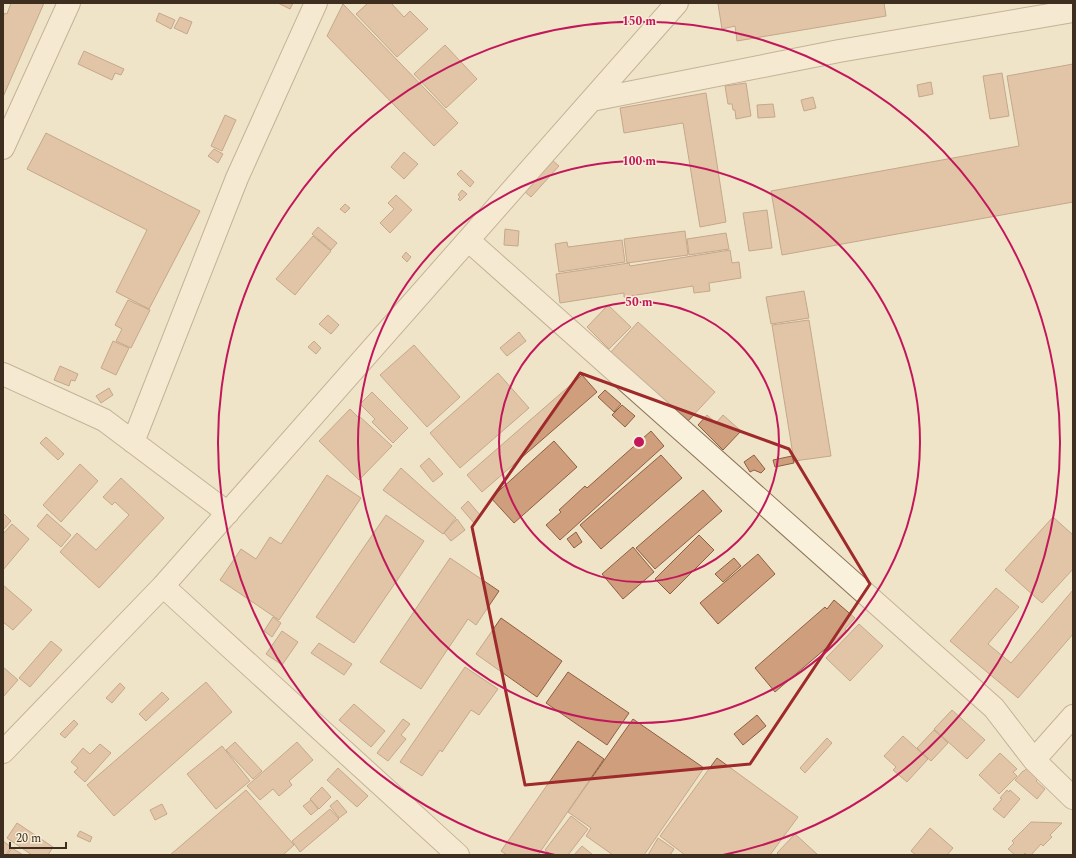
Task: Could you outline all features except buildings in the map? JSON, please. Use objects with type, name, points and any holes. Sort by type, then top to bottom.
[{"type":"street","points":[[3,148],[69,3]]},
{"type":"street","points":[[133,442],[237,178],[316,3]]},
{"type":"street","points":[[3,752],[163,586],[677,3]]},
{"type":"street","points":[[592,100],[839,51],[1073,11]]},
{"type":"street","points":[[468,240],[994,708],[1034,760],[1073,798]]},
{"type":"street","points":[[3,374],[104,420],[228,513]]},
{"type":"street","points":[[163,586],[458,855]]},
{"type":"street","points":[[1034,760],[1073,716]]},
{"type":"highlighted area","points":[[580,373],[789,449],[870,584],[750,764],[525,785],[472,527]]}]
